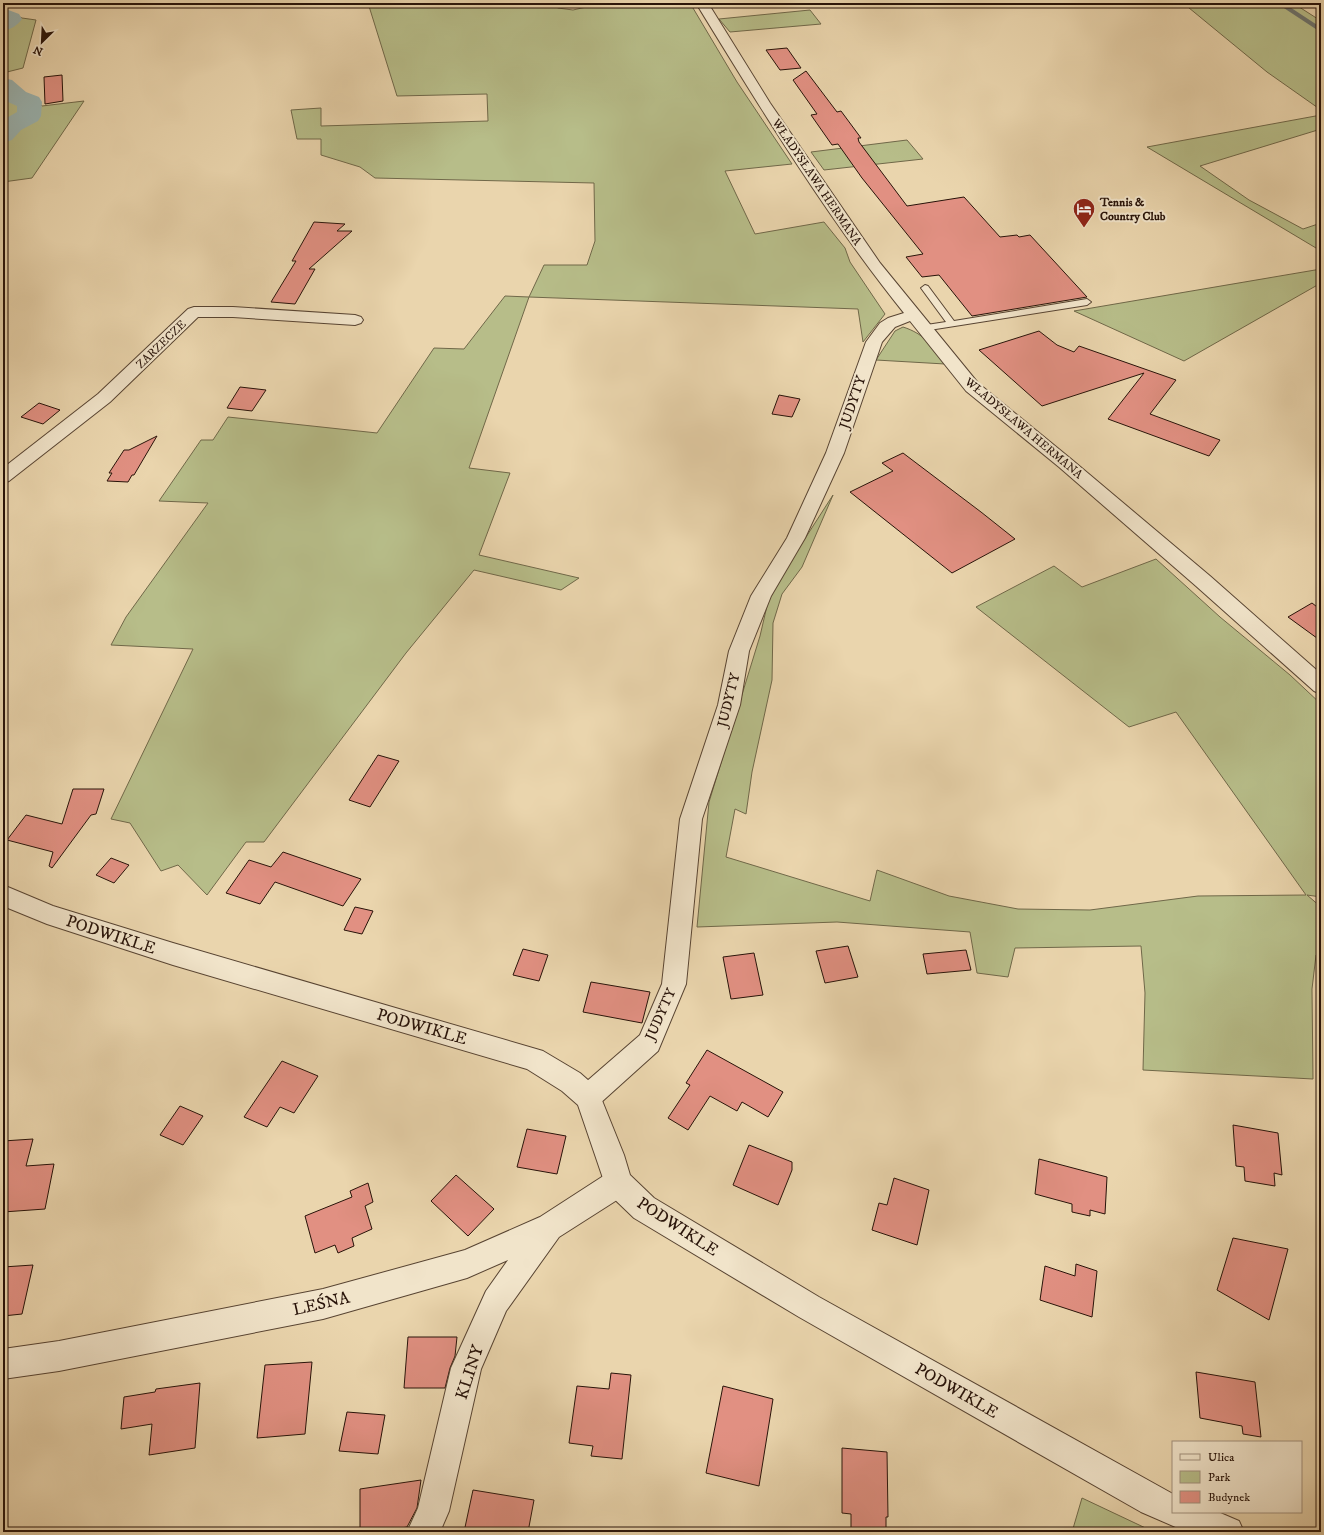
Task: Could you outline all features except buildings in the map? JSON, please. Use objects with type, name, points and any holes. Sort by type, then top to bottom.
[{"type":"street","name":"WŁADYSŁAWA HERMANA","points":[[702,3],[764,103],[866,255],[917,322],[972,387],[1065,463],[1179,560],[1321,686]]},
{"type":"street","name":"ZARZECZE","points":[[3,477],[55,438],[104,398],[194,312],[233,312],[355,320]]},
{"type":"street","name":"JUDYTY","points":[[588,1098],[649,1043],[674,984],[691,819],[729,705],[739,651],[761,596],[796,538],[835,453],[874,342],[881,330],[890,322],[917,322]]},
{"type":"street","name":"PODWIKLE","points":[[3,895],[47,914],[172,954],[534,1059],[571,1082],[588,1098],[610,1155],[618,1183],[644,1208],[808,1307],[1152,1501],[1172,1510]]},
{"type":"street","name":"LEŚNA","points":[[3,1364],[59,1356],[323,1304],[467,1264],[550,1227],[618,1183]]},
{"type":"street","name":"KLINY","points":[[423,1532],[433,1511],[466,1368],[496,1301],[550,1227]]},
{"type":"street","points":[[1180,1513],[1228,1532]]},
{"type":"lane","points":[[925,288],[951,323]]},
{"type":"lane","points":[[917,322],[951,323],[1087,302]]},
{"type":"green space","points":[[368,3],[550,3],[558,8],[573,10],[604,3],[690,3],[737,82],[792,164],[725,171],[755,234],[824,222],[845,248],[850,262],[885,314],[863,342],[858,309],[529,297],[544,265],[587,265],[595,241],[594,183],[375,178],[360,167],[321,155],[321,139],[297,139],[291,110],[321,108],[321,126],[488,121],[487,94],[397,96]]},
{"type":"green space","points":[[1183,3],[1293,3],[1321,21],[1321,110],[1267,72]]},
{"type":"green space","points":[[3,9],[22,18],[36,20],[23,68],[3,73]]},
{"type":"green space","points":[[810,10],[821,24],[730,32],[719,19]]},
{"type":"green space","points":[[3,75],[11,86],[37,101],[42,106],[84,101],[32,178],[3,182]]},
{"type":"green space","points":[[1321,115],[1321,129],[1200,166],[1249,200],[1303,229],[1321,223],[1321,251],[1147,147]]},
{"type":"green space","points":[[907,140],[923,159],[824,170],[811,152]]},
{"type":"green space","points":[[1321,269],[1321,283],[1184,361],[1074,311]]},
{"type":"green space","points":[[505,296],[529,297],[469,468],[510,473],[479,555],[579,578],[561,590],[474,570],[406,653],[264,842],[246,842],[207,895],[178,865],[161,871],[130,823],[111,819],[193,649],[111,645],[126,617],[208,503],[159,501],[201,440],[213,440],[228,417],[377,433],[434,348],[464,349]]},
{"type":"green space","points":[[903,327],[923,337],[932,346],[945,364],[876,360],[895,331]]},
{"type":"green space","points":[[833,495],[802,567],[782,594],[773,623],[772,680],[752,772],[746,814],[735,809],[726,857],[870,901],[877,870],[949,896],[1018,909],[1090,910],[1198,896],[1306,895],[1176,712],[1129,727],[976,607],[1054,566],[1082,587],[1156,559],[1220,617],[1290,675],[1321,704],[1321,897],[1307,895],[1321,907],[1321,952],[1316,955],[1312,989],[1313,1079],[1143,1070],[1145,993],[1141,946],[1015,948],[1008,977],[977,973],[970,932],[837,922],[697,927],[709,802],[760,636],[770,593]]},
{"type":"green space","points":[[1082,1498],[1154,1532],[1072,1532]]},
{"type":"waterway","points":[[1280,3],[1321,30]]},
{"type":"waterway","points":[[3,15],[11,19],[3,24]]},
{"type":"waterway","points":[[3,85],[17,97],[30,102],[29,116],[12,125],[3,135]]},
{"type":"place","name":"Tennis & Country Club","points":[[1084,228]]}]
